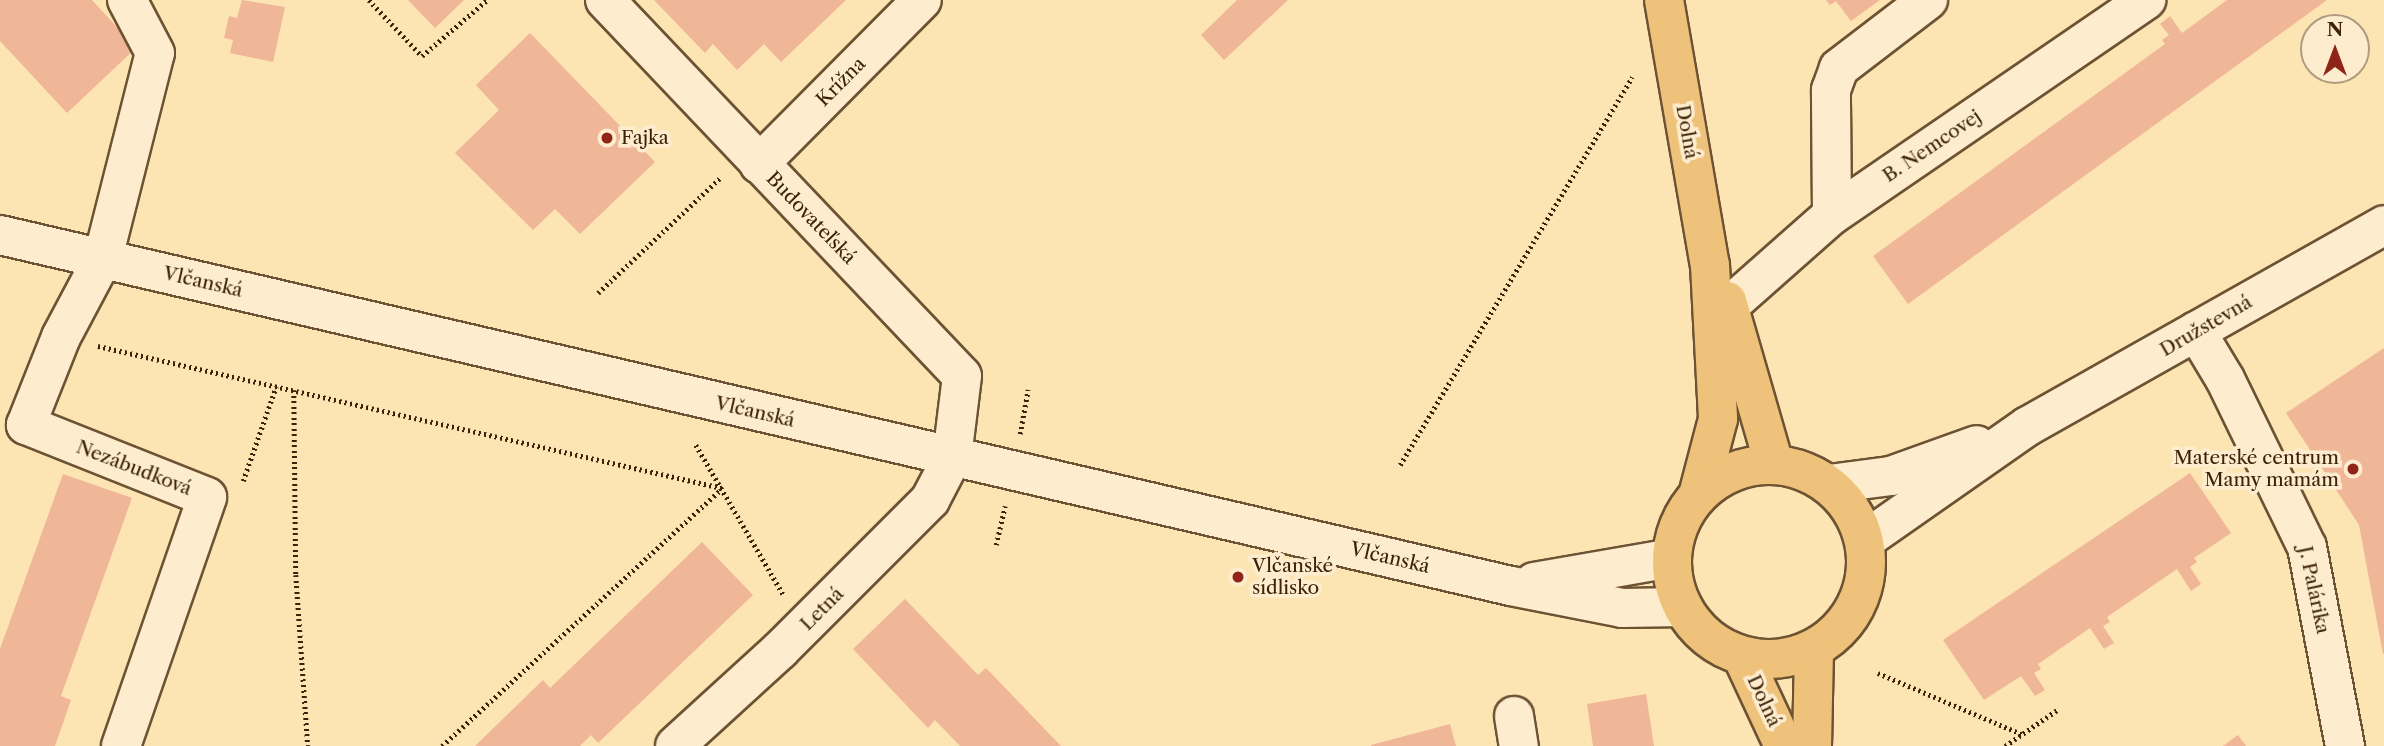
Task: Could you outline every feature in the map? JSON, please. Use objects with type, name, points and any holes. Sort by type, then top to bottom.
[{"type":"main road","name":"Dolná","points":[[1664,0],[1710,265],[1718,419],[1698,495]]},
{"type":"main road","name":"Dolná","points":[[1710,265],[1729,306],[1774,464]]},
{"type":"main road","points":[[1774,464],[1803,470],[1829,484],[1852,509],[1865,540],[1867,573],[1858,603],[1840,630],[1814,649],[1767,660],[1742,656],[1714,642],[1683,607],[1671,558],[1676,534],[1698,495],[1737,470],[1774,464]]},
{"type":"main road","name":"Dolná","points":[[1812,746],[1814,649]]},
{"type":"main road","name":"Dolná","points":[[1742,656],[1784,746]]},
{"type":"street","points":[[103,258],[155,53],[127,0]]},
{"type":"street","name":"Budovateľská","points":[[605,0],[745,166],[962,376],[952,458]]},
{"type":"street","name":"Krížna","points":[[745,166],[922,0]]},
{"type":"street","points":[[1832,215],[1830,90],[1839,68],[1928,0]]},
{"type":"street","name":"B. Nemcovej","points":[[1729,306],[1832,215],[2146,0]]},
{"type":"street","name":"Družstevná","points":[[1865,540],[2028,426],[2384,225]]},
{"type":"street","name":"Vlčanská","points":[[0,235],[1511,586],[1622,608],[1683,607]]},
{"type":"street","name":"Nezábudková","points":[[103,258],[61,337],[26,425],[207,497],[121,746]]},
{"type":"street","name":"J. Palárika","points":[[2196,331],[2225,379],[2307,547],[2345,746]]},
{"type":"street","name":"Družstevná","points":[[1829,484],[1891,476],[2028,426]]},
{"type":"street","name":"Letná","points":[[676,746],[803,628],[930,500],[952,458]]},
{"type":"street","name":"Vlčanská","points":[[1511,586],[1671,558]]},
{"type":"path","points":[[369,0],[422,56],[487,0]]},
{"type":"path","points":[[1400,465],[1632,77]]},
{"type":"path","points":[[598,293],[745,166]]},
{"type":"path","points":[[86,343],[722,488]]},
{"type":"path","points":[[294,390],[296,575],[308,746]]},
{"type":"path","points":[[1019,437],[1028,390]]},
{"type":"path","points":[[696,445],[803,628]]},
{"type":"path","points":[[442,746],[722,488]]},
{"type":"path","points":[[996,545],[1008,492]]},
{"type":"path","points":[[1878,673],[2022,734]]},
{"type":"path","points":[[2005,746],[2057,710]]},
{"type":"building","points":[[0,0],[92,0],[136,48],[67,113],[0,41]]},
{"type":"building","points":[[242,0],[285,7],[273,62],[230,53],[233,40],[224,38],[229,16],[237,18]]},
{"type":"building","points":[[408,0],[464,0],[435,28]]},
{"type":"building","points":[[654,0],[846,0],[781,62],[764,44],[737,70],[713,44],[705,53]]},
{"type":"building","points":[[1237,0],[1288,0],[1224,60],[1201,35]]},
{"type":"building","points":[[1826,0],[1880,0],[1851,21],[1836,1],[1830,5]]},
{"type":"building","points":[[2227,0],[2327,0],[2308,14],[2300,14],[2300,20],[1908,304],[1873,256],[2165,44],[2162,40],[2169,35],[2160,24],[2170,16],[2182,33]]},
{"type":"building","points":[[530,33],[655,162],[580,234],[555,209],[533,230],[455,153],[499,110],[476,85]]},
{"type":"building","name":"Materské centrum Mamy mamám","points":[[2384,348],[2383,654],[2359,525],[2286,413]]},
{"type":"building","points":[[2190,473],[2231,533],[2194,558],[2197,562],[2190,567],[2201,584],[2191,591],[2177,569],[2107,617],[2110,622],[2103,626],[2114,643],[2104,649],[2090,628],[2038,664],[2041,669],[2034,673],[2045,690],[2035,696],[2021,676],[1984,700],[1943,640]]},
{"type":"building","points":[[63,474],[132,498],[61,696],[71,700],[55,746],[0,746],[0,649]]},
{"type":"building","points":[[702,542],[753,595],[598,743],[591,735],[580,746],[475,746],[543,680],[550,688]]},
{"type":"building","points":[[905,599],[978,675],[986,668],[1061,746],[960,746],[935,720],[928,728],[853,649]]},
{"type":"building","points":[[1646,694],[1654,746],[1593,746],[1587,704]]},
{"type":"building","points":[[1450,724],[1456,746],[1371,746],[1371,745]]},
{"type":"building","points":[[2238,735],[2246,746],[2223,746]]},
{"type":"place","name":"Fajka","points":[[607,138]]},
{"type":"place","name":"Materské centrum Mamy mamám","points":[[2353,469]]},
{"type":"place","name":"Vlčanské sídlisko","points":[[1238,577]]}]
